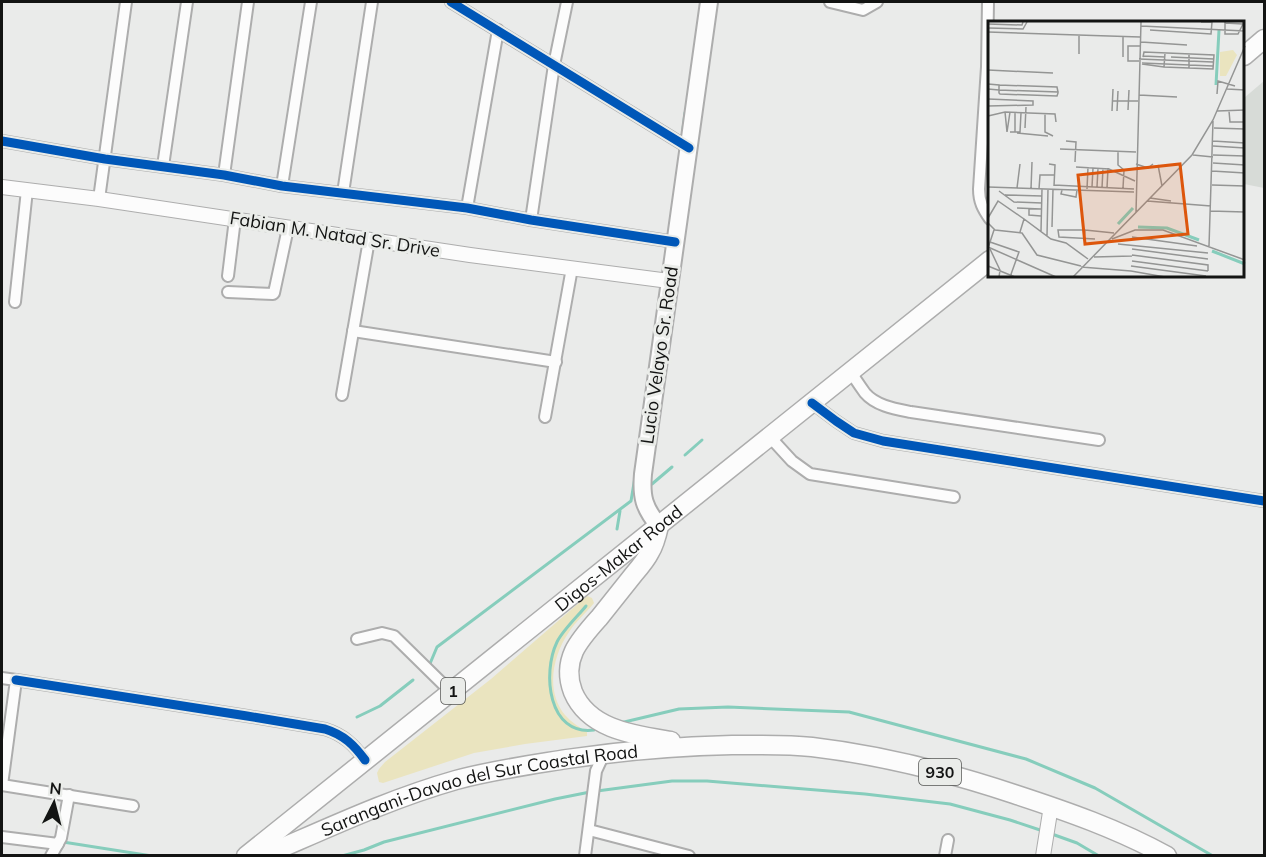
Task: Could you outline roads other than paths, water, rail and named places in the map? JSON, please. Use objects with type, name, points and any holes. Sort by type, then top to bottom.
[{"type":"main road","name":"Lucio Velayo Sr. Road","points":[[659,526],[646,507],[642,488],[708,2]]},
{"type":"main road","points":[[1245,55],[1264,39]]},
{"type":"main road","name":"Digos-Makar Road","points":[[246,855],[988,262]]},
{"type":"main road","name":"Sarangani-Davao del Sur Coastal Road","points":[[659,526],[646,560],[574,651],[569,677],[571,688],[583,709],[596,720],[611,727],[642,736],[700,746]]},
{"type":"main road","name":"Sarangani-Davao del Sur Coastal Road","points":[[262,855],[419,791],[505,769],[631,750],[757,745],[810,747],[853,753],[973,780],[1121,832],[1167,855]]},
{"type":"street","points":[[99,199],[126,2]]},
{"type":"street","points":[[163,166],[187,2]]},
{"type":"street","points":[[224,175],[248,2]]},
{"type":"street","points":[[282,186],[311,2]]},
{"type":"street","points":[[344,193],[372,2]]},
{"type":"street","points":[[451,2],[689,148]]},
{"type":"street","points":[[531,220],[554,65],[567,2]]},
{"type":"street","points":[[830,2],[863,9],[877,2]]},
{"type":"street","points":[[988,2],[987,68],[979,199],[988,216]]},
{"type":"street","points":[[467,208],[498,30]]},
{"type":"street","points":[[2,141],[282,186],[467,208],[675,242]]},
{"type":"street","name":"Fabian M. Natad Sr. Drive","points":[[2,187],[669,281]]},
{"type":"street","points":[[15,302],[27,190]]},
{"type":"street","points":[[228,276],[235,219]]},
{"type":"street","points":[[228,292],[274,293],[288,228]]},
{"type":"street","points":[[342,395],[369,240]]},
{"type":"street","points":[[545,417],[572,268]]},
{"type":"street","points":[[353,331],[556,362]]},
{"type":"street","points":[[851,372],[872,399],[896,409],[1099,440]]},
{"type":"street","points":[[812,403],[855,433],[883,441],[1264,501]]},
{"type":"street","points":[[770,437],[792,461],[810,474],[954,496]]},
{"type":"street","points":[[357,639],[382,633],[394,636],[451,692]]},
{"type":"street","points":[[2,678],[325,729],[346,738],[365,760]]},
{"type":"street","points":[[16,680],[2,785],[132,806]]},
{"type":"street","points":[[585,855],[598,764],[604,754]]},
{"type":"street","points":[[51,855],[58,844],[69,795]]},
{"type":"street","points":[[1044,851],[1051,806]]},
{"type":"street","points":[[589,830],[689,855]]},
{"type":"street","points":[[2,837],[58,844]]},
{"type":"street","points":[[945,855],[948,840]]},
{"type":"waterway","points":[[683,129],[685,113]]},
{"type":"waterway","points":[[685,455],[702,440]]},
{"type":"waterway","points":[[652,484],[672,467]]},
{"type":"waterway","points":[[429,666],[437,647],[631,501],[635,477]]},
{"type":"waterway","points":[[617,529],[620,511]]},
{"type":"waterway","points":[[586,606],[557,642],[552,655],[550,685],[558,713],[567,723],[579,729],[594,730]]},
{"type":"waterway","points":[[357,717],[380,706],[413,680]]},
{"type":"waterway","points":[[620,723],[679,709],[728,707],[849,712],[1026,759],[1095,788],[1213,856]]},
{"type":"waterway","points":[[597,791],[672,781],[707,781],[865,794],[950,804],[1043,831]]},
{"type":"waterway","points":[[342,856],[384,842],[590,792]]},
{"type":"waterway","points":[[1049,833],[1077,843],[1099,856]]},
{"type":"waterway","points":[[63,842],[152,856]]}]
